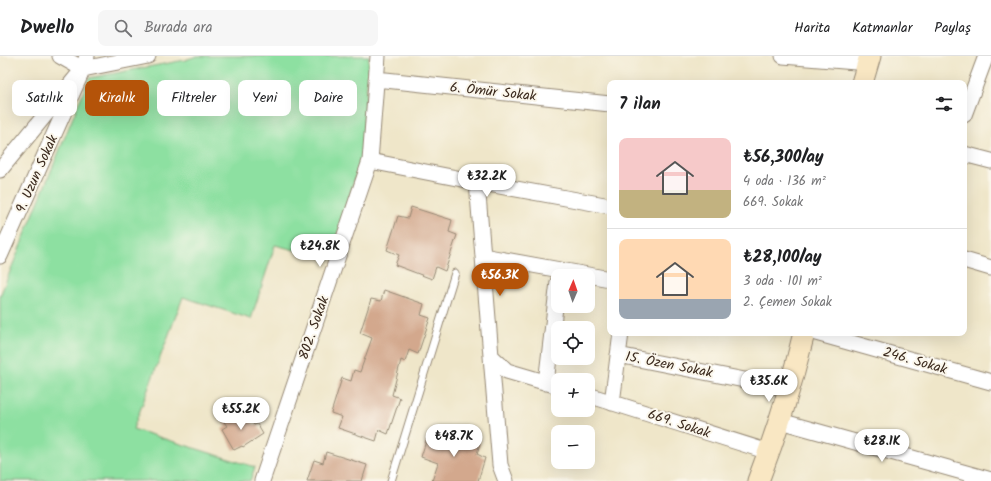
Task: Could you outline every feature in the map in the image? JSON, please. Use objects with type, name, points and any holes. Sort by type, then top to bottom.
[{"type":"main road","points":[[863,80],[869,59]]},
{"type":"main road","points":[[758,481],[790,389],[803,336]]},
{"type":"street","points":[[60,56],[85,63],[148,56]]},
{"type":"street","name":"802. Sokak","points":[[262,481],[370,161],[378,56]]},
{"type":"street","points":[[783,56],[869,59]]},
{"type":"street","points":[[967,107],[986,56]]},
{"type":"street","points":[[0,170],[85,63]]},
{"type":"street","name":"9. Uzun Sokak","points":[[0,256],[85,63]]},
{"type":"street","name":"6. Ömür Sokak","points":[[376,79],[607,104]]},
{"type":"street","points":[[967,155],[991,161]]},
{"type":"street","points":[[370,161],[607,205]]},
{"type":"street","points":[[477,182],[500,465],[506,481]]},
{"type":"street","points":[[483,256],[551,274]]},
{"type":"street","points":[[967,261],[991,268]]},
{"type":"street","points":[[595,278],[607,279]]},
{"type":"street","points":[[553,373],[557,313]]},
{"type":"street","name":"15. Özen Sokak","points":[[612,403],[621,336]]},
{"type":"street","name":"246. Sokak","points":[[827,336],[991,382]]},
{"type":"street","name":"15. Özen Sokak","points":[[618,355],[790,389]]},
{"type":"street","points":[[491,356],[507,371],[551,384]]},
{"type":"street","name":"669. Sokak","points":[[595,397],[769,452]]},
{"type":"street","points":[[780,421],[991,480]]},
{"type":"lane","points":[[391,481],[455,274]]},
{"type":"green space","points":[[197,56],[369,56],[361,158],[330,259],[275,245],[251,319],[183,297],[133,429],[255,467],[250,481],[0,481],[0,296],[73,116],[77,116],[77,107],[85,88],[85,116],[149,116],[149,80],[88,80],[89,78],[185,60]]},
{"type":"building","points":[[411,207],[452,220],[449,232],[457,235],[445,271],[436,267],[432,279],[395,265],[399,255],[387,250],[398,216],[408,218]]},
{"type":"building","points":[[384,290],[424,304],[421,315],[430,318],[418,354],[409,350],[405,362],[401,360],[392,395],[400,398],[388,434],[379,430],[376,441],[338,428],[342,417],[331,413],[342,378],[351,381],[354,370],[360,372],[372,338],[360,333],[371,299],[381,301]]},
{"type":"building","points":[[240,413],[243,417],[247,415],[254,425],[257,424],[263,434],[243,447],[242,446],[234,450],[222,429],[227,426],[224,422]]},
{"type":"building","points":[[439,430],[480,443],[477,454],[485,458],[478,481],[432,481],[438,463],[421,457],[427,438],[436,441]]},
{"type":"building","points":[[326,452],[367,465],[362,481],[307,481],[314,460],[323,463]]}]
